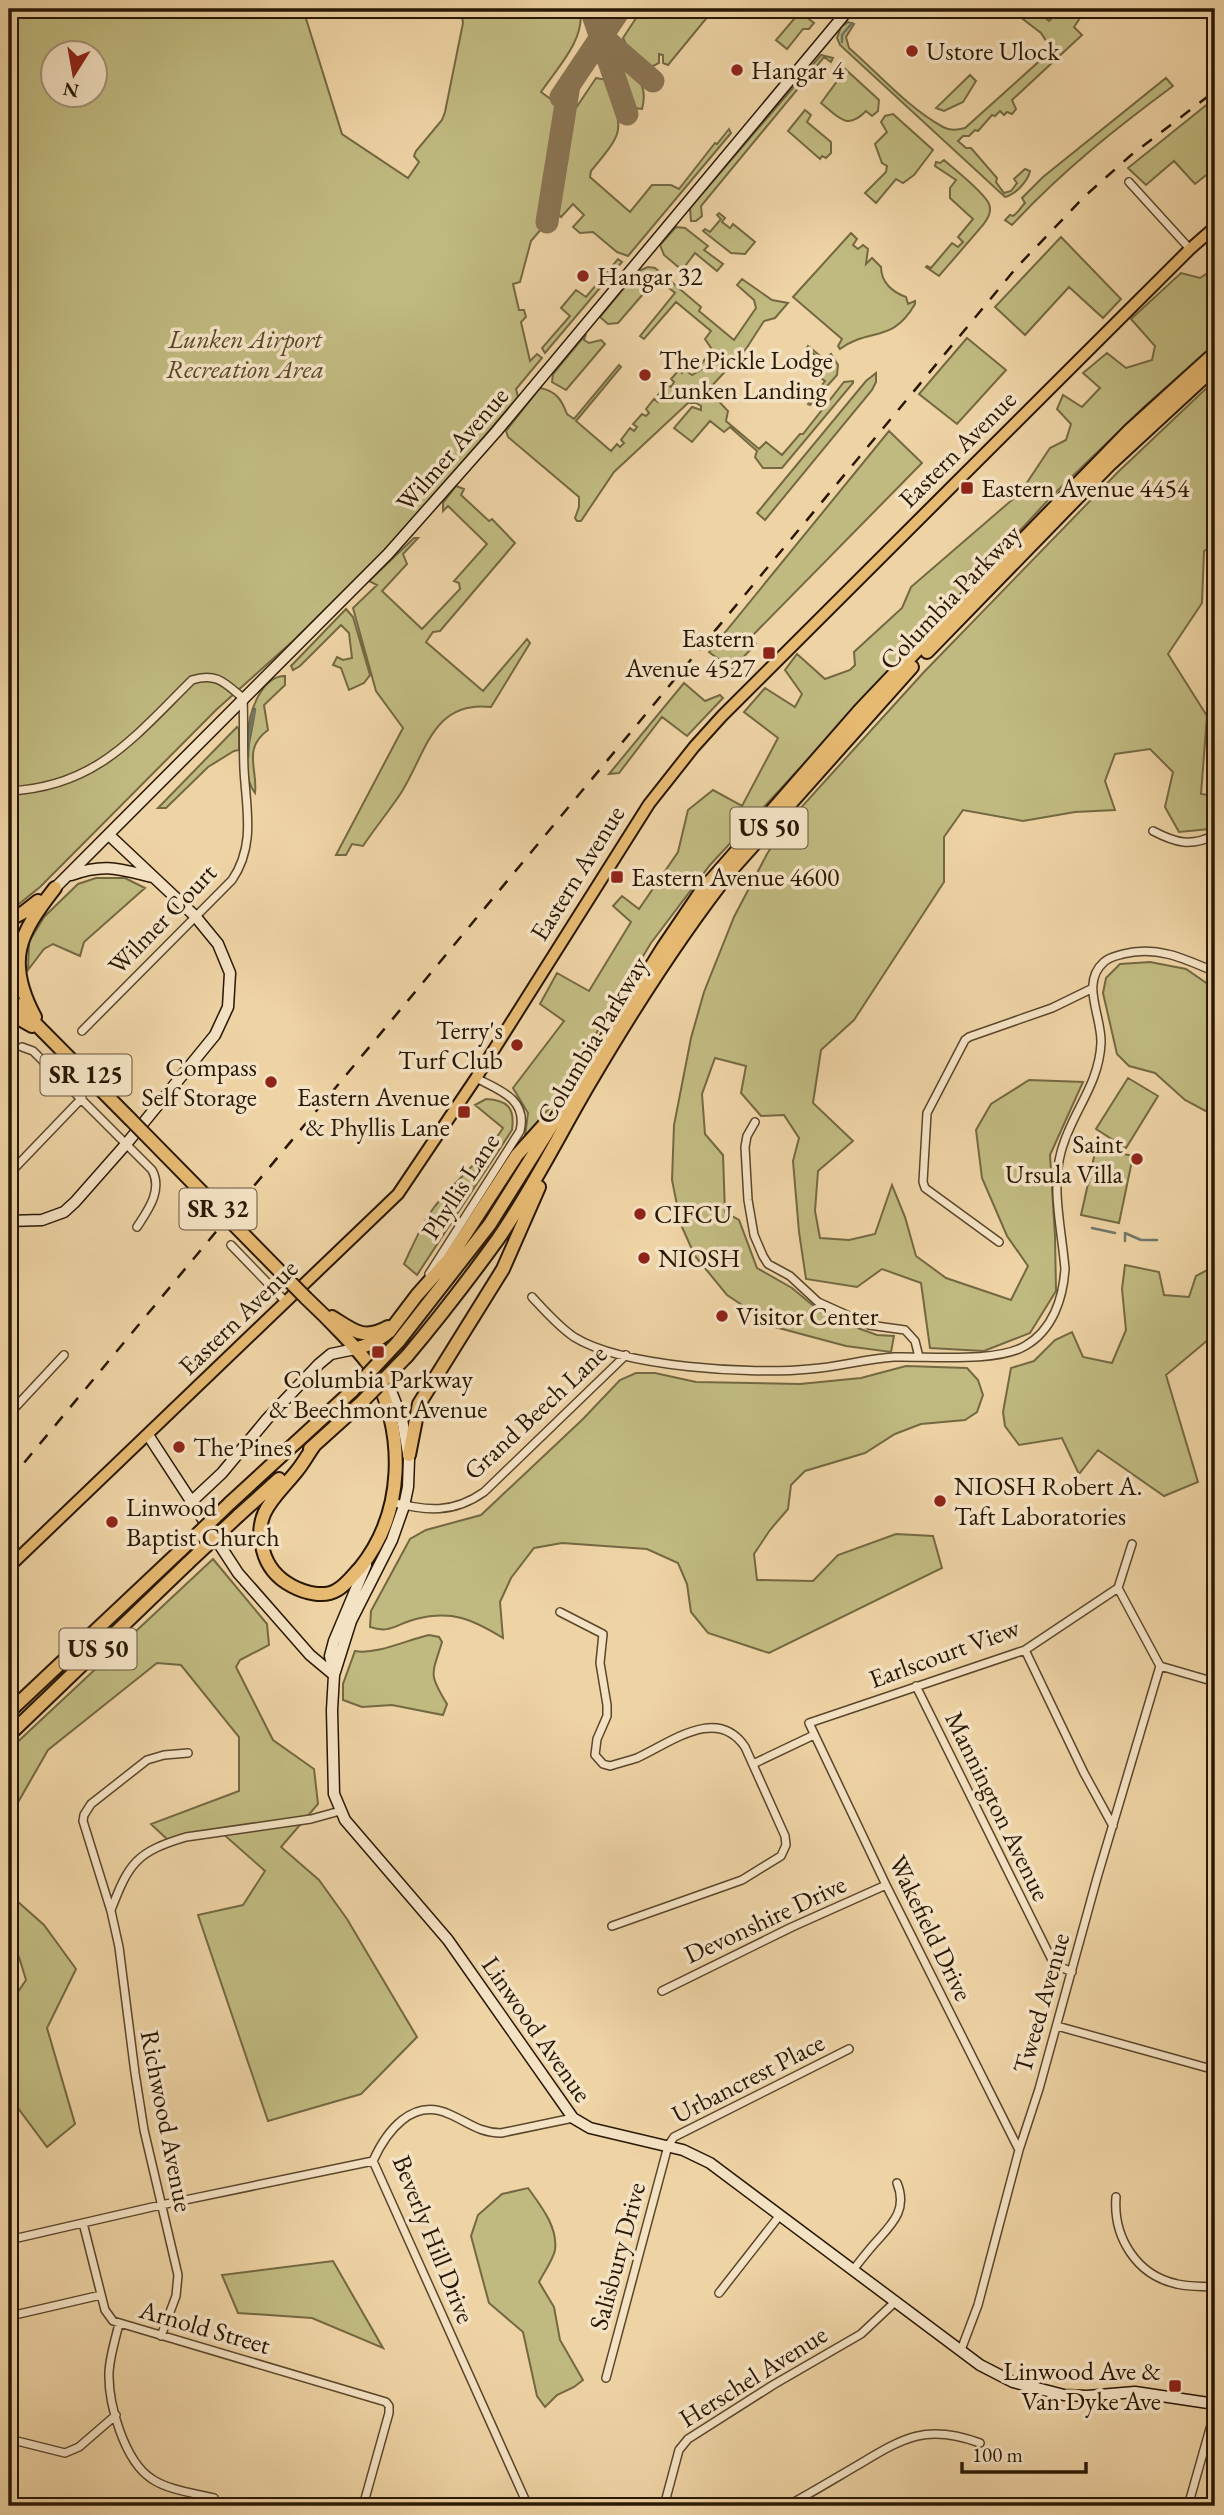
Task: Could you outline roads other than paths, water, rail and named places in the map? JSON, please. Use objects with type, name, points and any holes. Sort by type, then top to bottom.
[{"type":"highway","name":"Columbia Parkway","points":[[9,1713],[353,1390],[398,1342],[490,1224],[684,915],[731,857],[860,709],[976,588],[1129,431],[1215,354]]},
{"type":"highway","name":"Columbia Parkway","points":[[9,1735],[188,1563],[361,1403],[407,1356],[498,1238],[531,1187],[590,1082],[673,950],[733,868],[912,667],[1111,464],[1215,367]]},
{"type":"highway","points":[[9,920],[55,888]]},
{"type":"highway","points":[[42,1030],[27,1002],[20,970],[20,943],[32,918],[55,888]]},
{"type":"highway","name":"SR 125","points":[[9,997],[130,1119]]},
{"type":"highway","points":[[9,1013],[42,1030]]},
{"type":"highway","points":[[355,1349],[377,1341],[389,1332],[416,1294],[450,1258],[517,1155],[566,1102]]},
{"type":"highway","name":"SR 32","points":[[130,1119],[310,1302],[373,1371],[388,1408],[396,1438],[397,1470],[391,1502],[370,1555]]},
{"type":"highway","points":[[409,1455],[419,1404],[503,1269],[564,1128]]},
{"type":"highway","points":[[310,1302],[348,1329],[363,1334],[384,1329],[397,1320]]},
{"type":"highway","points":[[314,1446],[295,1474],[266,1507],[260,1534],[261,1545],[270,1566],[277,1576],[296,1589],[330,1594],[347,1582],[370,1555]]},
{"type":"main road","name":"Eastern Avenue","points":[[9,1567],[398,1194],[476,1078],[649,804],[694,747],[1190,249],[1215,228]]},
{"type":"street","name":"Wilmer Avenue","points":[[55,888],[388,554],[496,432],[849,9]]},
{"type":"street","points":[[1129,182],[1190,249]]},
{"type":"street","points":[[9,791],[53,785],[95,768],[113,756],[192,680],[204,676],[219,679],[243,698]]},
{"type":"street","name":"Wilmer Court","points":[[82,1031],[232,880],[241,862],[248,841],[243,698]]},
{"type":"street","points":[[1153,831],[1174,842],[1196,842],[1215,835]]},
{"type":"street","points":[[9,1221],[42,1220],[64,1212],[127,1143],[215,1035],[228,1007],[229,973],[218,944],[195,916],[108,835]]},
{"type":"street","points":[[68,876],[88,869],[113,867],[153,877]]},
{"type":"street","points":[[532,1297],[561,1327],[576,1338],[626,1355],[697,1367],[747,1371],[811,1369],[868,1359],[996,1355],[1015,1351],[1035,1339],[1051,1321],[1065,1281],[1057,1189],[1058,1166],[1066,1137],[1091,1089],[1097,1071],[1101,1025],[1091,989],[1094,974],[1109,958],[1127,953],[1157,952],[1172,954],[1215,972]]},
{"type":"street","points":[[999,1242],[925,1188],[927,1113],[965,1040],[1052,1008],[1091,989]]},
{"type":"street","points":[[22,1047],[33,1051],[152,1170],[156,1181],[150,1205],[137,1227]]},
{"type":"street","name":"Phyllis Lane","points":[[416,1294],[520,1131],[522,1116],[516,1102],[511,1096],[476,1078]]},
{"type":"street","points":[[9,1174],[82,1098]]},
{"type":"street","points":[[755,1122],[747,1136],[745,1147],[748,1200],[754,1235],[768,1264],[790,1276],[818,1302],[869,1325],[905,1330],[915,1341],[919,1357]]},
{"type":"street","points":[[231,1245],[286,1302]]},
{"type":"street","points":[[190,1503],[222,1473],[267,1419],[319,1364],[331,1354],[355,1349]]},
{"type":"street","name":"Grand Beech Lane","points":[[391,1502],[440,1510],[474,1499],[626,1355]]},
{"type":"street","points":[[9,1414],[64,1356]]},
{"type":"street","points":[[148,1435],[238,1573],[310,1655],[334,1675],[351,1621],[392,1540],[404,1506],[410,1473],[405,1432],[397,1404],[383,1379],[373,1371]]},
{"type":"street","points":[[1132,1544],[1118,1588],[1160,1666],[1215,1682]]},
{"type":"street","name":"Linwood Avenue","points":[[370,1555],[330,1656],[334,1675],[332,1776],[340,1811],[353,1831],[448,1940],[573,2118],[590,2128],[683,2150],[710,2163],[980,2365],[1002,2378],[1052,2393],[1087,2396],[1135,2392],[1215,2404]]},
{"type":"street","name":"Earlscourt View","points":[[808,1723],[1024,1650],[1118,1588]]},
{"type":"street","points":[[560,1612],[603,1634],[600,1663],[607,1716],[597,1739],[595,1755],[603,1764],[610,1766],[633,1759],[696,1730],[714,1727],[735,1735],[745,1747],[786,1836],[786,1845],[781,1856],[725,1888],[612,1926]]},
{"type":"street","points":[[1024,1650],[1112,1826]]},
{"type":"street","name":"Tweed Avenue","points":[[961,2350],[978,2305],[1019,2150],[1160,1666]]},
{"type":"street","name":"Mannington Avenue","points":[[916,1686],[1052,1960],[1056,1965],[1072,1972]]},
{"type":"street","name":"Wakefield Drive","points":[[808,1723],[1019,2150]]},
{"type":"street","points":[[752,1764],[814,1735]]},
{"type":"street","name":"Richwood Avenue","points":[[162,2336],[176,2296],[178,2275],[160,2205],[138,2096],[119,1947],[111,1911],[84,1828],[84,1815],[87,1809],[147,1760],[188,1753]]},
{"type":"street","points":[[111,1911],[128,1869],[145,1853],[170,1842],[186,1837],[311,1819],[340,1811]]},
{"type":"street","name":"Devonshire Drive","points":[[662,1991],[792,1927],[886,1885]]},
{"type":"street","points":[[1057,2026],[1215,2070]]},
{"type":"street","name":"Urbancrest Place","points":[[668,2146],[678,2133],[849,2049]]},
{"type":"street","name":"Beverly Hill Drive","points":[[528,2506],[373,2161],[390,2131],[401,2120],[419,2112],[446,2112],[473,2128],[490,2133],[573,2118]]},
{"type":"street","name":"Salisbury Drive","points":[[606,2378],[668,2146]]},
{"type":"street","points":[[9,2240],[160,2205],[373,2161]]},
{"type":"street","points":[[853,2270],[895,2221],[901,2206],[897,2183]]},
{"type":"street","points":[[1116,2197],[1116,2216],[1122,2238],[1142,2266],[1161,2279],[1176,2284],[1215,2287]]},
{"type":"street","points":[[719,2293],[780,2215]]},
{"type":"street","name":"Arnold Street","points":[[83,2223],[108,2317],[119,2324],[386,2402],[389,2413],[363,2506]]},
{"type":"street","points":[[19,2314],[101,2295]]},
{"type":"street","name":"Herschel Avenue","points":[[664,2506],[679,2450],[688,2439],[861,2334],[895,2302]]},
{"type":"street","points":[[119,2324],[109,2375],[116,2415],[127,2451],[144,2473],[157,2482],[214,2498]]},
{"type":"street","points":[[1190,2506],[1215,2410]]},
{"type":"street","points":[[9,2439],[65,2453],[79,2447],[116,2415]]},
{"type":"street","points":[[787,2506],[901,2440],[939,2434],[980,2443]]},
{"type":"waterway","points":[[842,42],[842,35],[852,23]]},
{"type":"waterway","points":[[248,757],[249,735],[255,710]]},
{"type":"waterway","points":[[1092,1228],[1115,1233]]},
{"type":"waterway","points":[[1125,1233],[1141,1240],[1157,1240]]},
{"type":"waterway","points":[[1125,1233],[1125,1241]]},
{"type":"railway","points":[[9,1481],[1017,267],[1085,196],[1130,156],[1215,91]]},
{"type":"place","name":"Ustore Ulock","points":[[912,51]]},
{"type":"place","name":"Hangar 4","points":[[737,70]]},
{"type":"place","name":"Hangar 32","points":[[583,276]]},
{"type":"place","name":"The Pickle Lodge Lunken Landing","points":[[645,375]]},
{"type":"place","name":"Eastern Avenue 4454","points":[[967,488]]},
{"type":"place","name":"Eastern Avenue 4527","points":[[769,653]]},
{"type":"place","name":"Eastern Avenue 4600","points":[[617,877]]},
{"type":"place","name":"Terry's Turf Club","points":[[517,1045]]},
{"type":"place","name":"Compass Self Storage","points":[[271,1082]]},
{"type":"place","name":"Eastern Avenue & Phyllis Lane","points":[[464,1112]]},
{"type":"place","name":"Saint Ursula Villa","points":[[1137,1159]]},
{"type":"place","name":"CIFCU","points":[[640,1214]]},
{"type":"place","name":"NIOSH","points":[[644,1258]]},
{"type":"place","name":"Visitor Center","points":[[722,1316]]},
{"type":"place","name":"Columbia Parkway & Beechmont Avenue","points":[[378,1352]]},
{"type":"place","name":"The Pines","points":[[179,1447]]},
{"type":"place","name":"NIOSH Robert A. Taft Laboratories","points":[[940,1501]]},
{"type":"place","name":"Linwood Baptist Church","points":[[112,1522]]},
{"type":"place","name":"Linwood Ave & Van Dyke Ave","points":[[1175,2386]]},
{"type":"park label","name":"Lunken Airport Recreation Area","points":[[245,354]]}]
